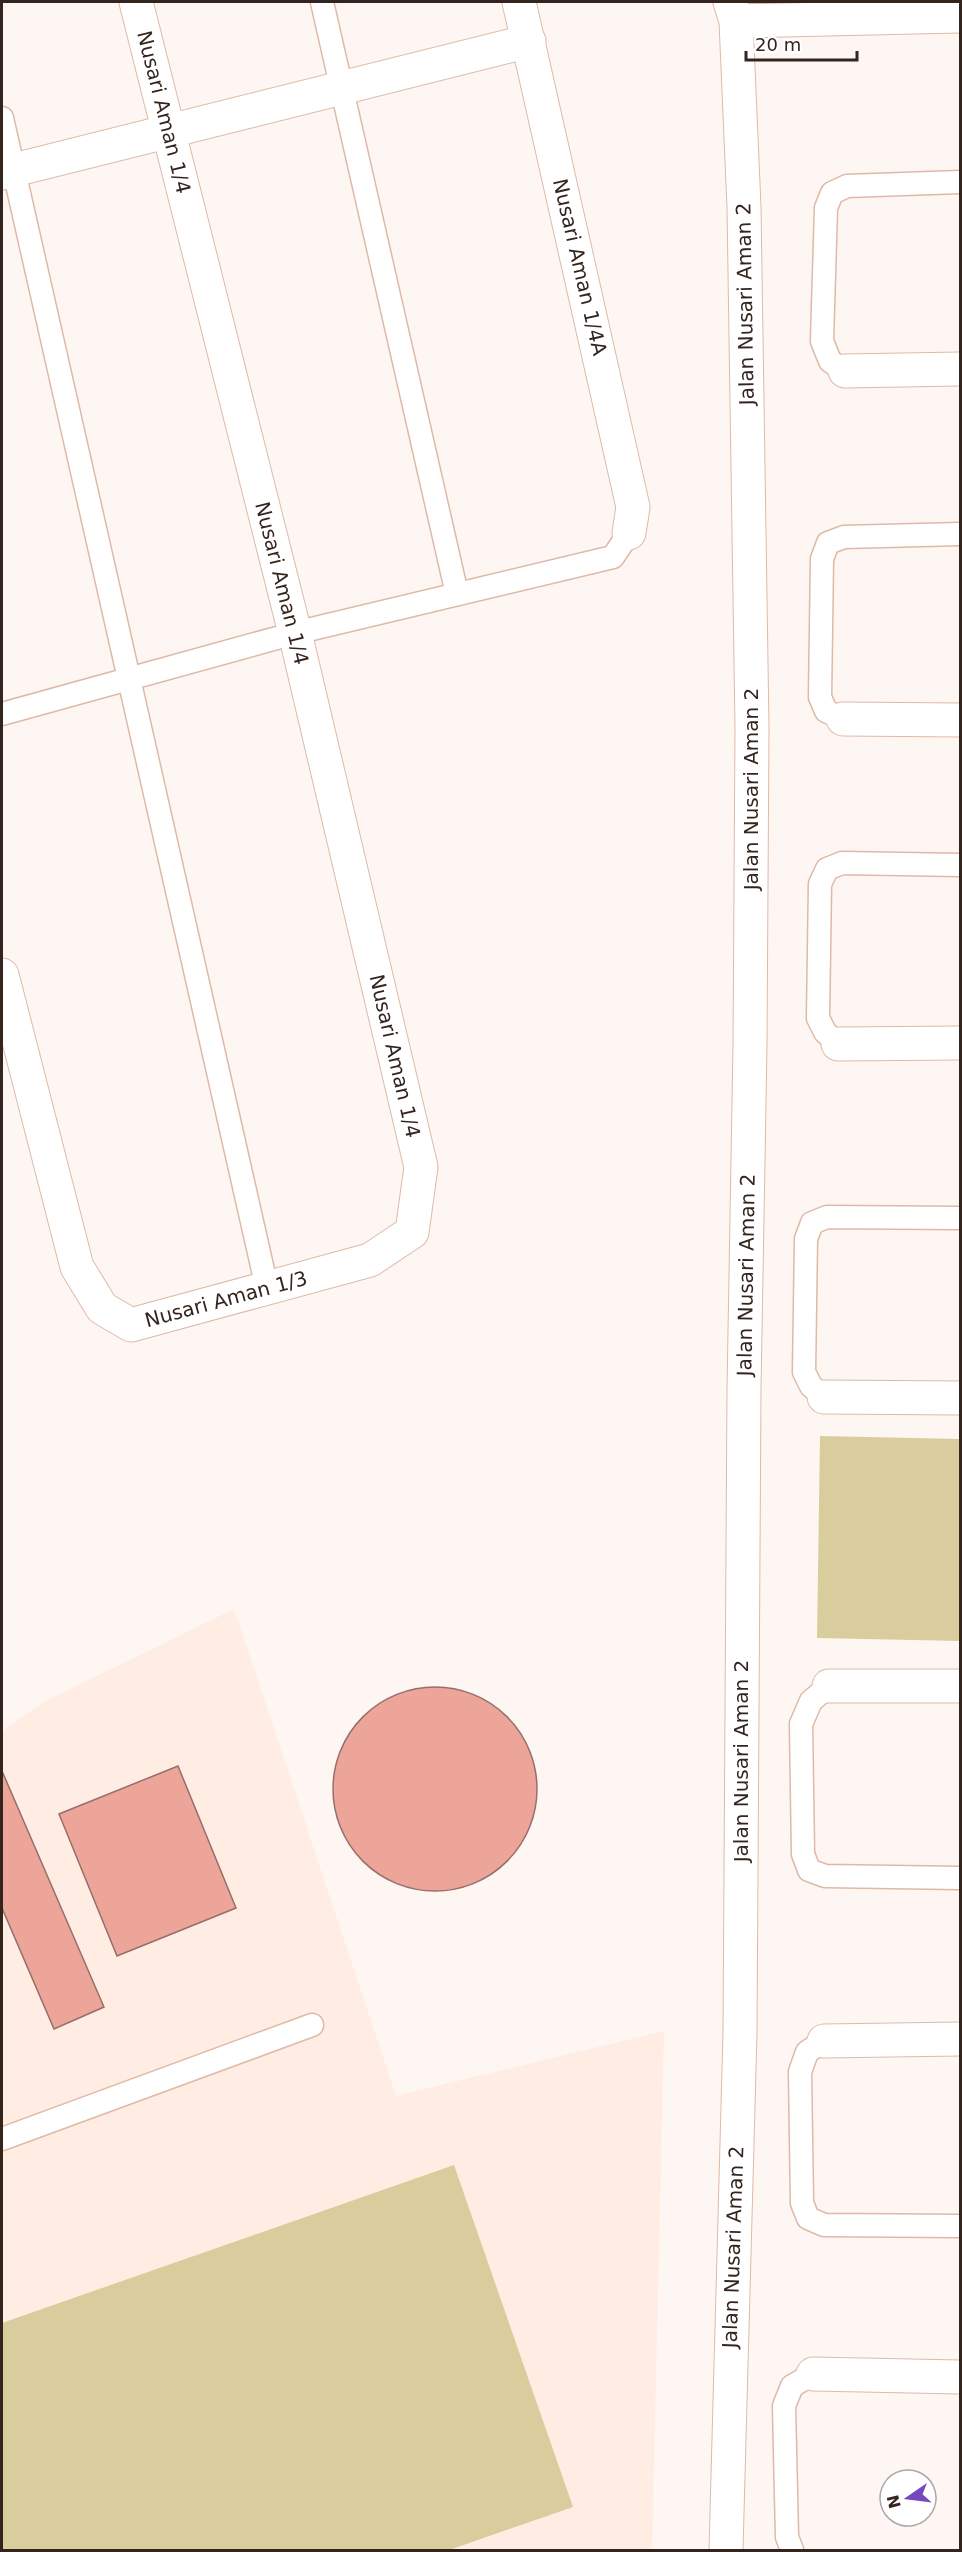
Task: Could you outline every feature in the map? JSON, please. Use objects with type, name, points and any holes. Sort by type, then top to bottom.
[{"type":"street","name":"Nusari Aman 1/4","points":[[136,2],[295,633],[421,1167]]},
{"type":"street","name":"Nusari Aman 1/4A","points":[[519,2],[633,507],[629,533]]},
{"type":"street","points":[[733,11],[898,9],[960,16]]},
{"type":"street","name":"Jalan Nusari Aman 2","points":[[726,2550],[740,2033],[744,1390],[750,1045],[752,727],[744,207],[733,11]]},
{"type":"street","points":[[7,172],[342,90],[529,41]]},
{"type":"street","points":[[845,371],[960,369]]},
{"type":"street","points":[[843,719],[960,720]]},
{"type":"street","name":"Nusari Aman 1/3","points":[[2,975],[77,1267],[102,1308],[131,1325],[370,1260],[412,1232],[421,1167]]},
{"type":"street","points":[[838,1044],[960,1043]]},
{"type":"street","points":[[824,1397],[960,1398]]},
{"type":"street","points":[[829,1686],[960,1686]]},
{"type":"street","points":[[824,2041],[960,2039]]},
{"type":"street","points":[[813,2374],[960,2377]]},
{"type":"lane","points":[[322,2],[457,594]]},
{"type":"lane","points":[[2,118],[7,172],[129,678],[267,1288]]},
{"type":"lane","points":[[845,371],[830,361],[822,341],[826,208],[832,193],[847,186],[960,183]]},
{"type":"lane","points":[[2,714],[295,633],[613,557],[629,533]]},
{"type":"lane","points":[[843,719],[826,711],[820,697],[822,559],[828,543],[844,537],[960,534]]},
{"type":"lane","points":[[838,1044],[825,1032],[818,1018],[820,884],[827,869],[842,863],[960,865]]},
{"type":"lane","points":[[824,1397],[811,1386],[804,1372],[806,1239],[812,1223],[827,1217],[960,1218]]},
{"type":"lane","points":[[829,1686],[811,1701],[801,1724],[803,1854],[809,1870],[825,1876],[960,1878]]},
{"type":"lane","points":[[2,2139],[312,2025]]},
{"type":"lane","points":[[824,2041],[807,2052],[800,2072],[802,2203],[808,2218],[824,2225],[960,2226]]},
{"type":"lane","points":[[792,2550],[787,2537],[784,2406],[792,2386],[813,2374]]},
{"type":"shaded area","points":[[820,1436],[960,1439],[960,1641],[817,1638]]},
{"type":"shaded area","points":[[234,1609],[396,2096],[664,2031],[652,2550],[2,2550],[2,1731],[44,1702]]},
{"type":"shaded area","points":[[454,2165],[573,2507],[449,2550],[2,2550],[2,2323]]},
{"type":"building","points":[[425,1687],[445,1687],[474,1694],[500,1710],[514,1724],[530,1750],[537,1789],[530,1828],[514,1854],[500,1868],[465,1887],[445,1891],[425,1891],[396,1884],[370,1868],[356,1854],[337,1819],[333,1799],[333,1779],[340,1750],[356,1724],[370,1710],[405,1691]]},
{"type":"building","points":[[178,1766],[236,1908],[117,1956],[59,1814]]},
{"type":"building","points":[[2,1771],[104,2007],[54,2029],[2,1908]]}]
